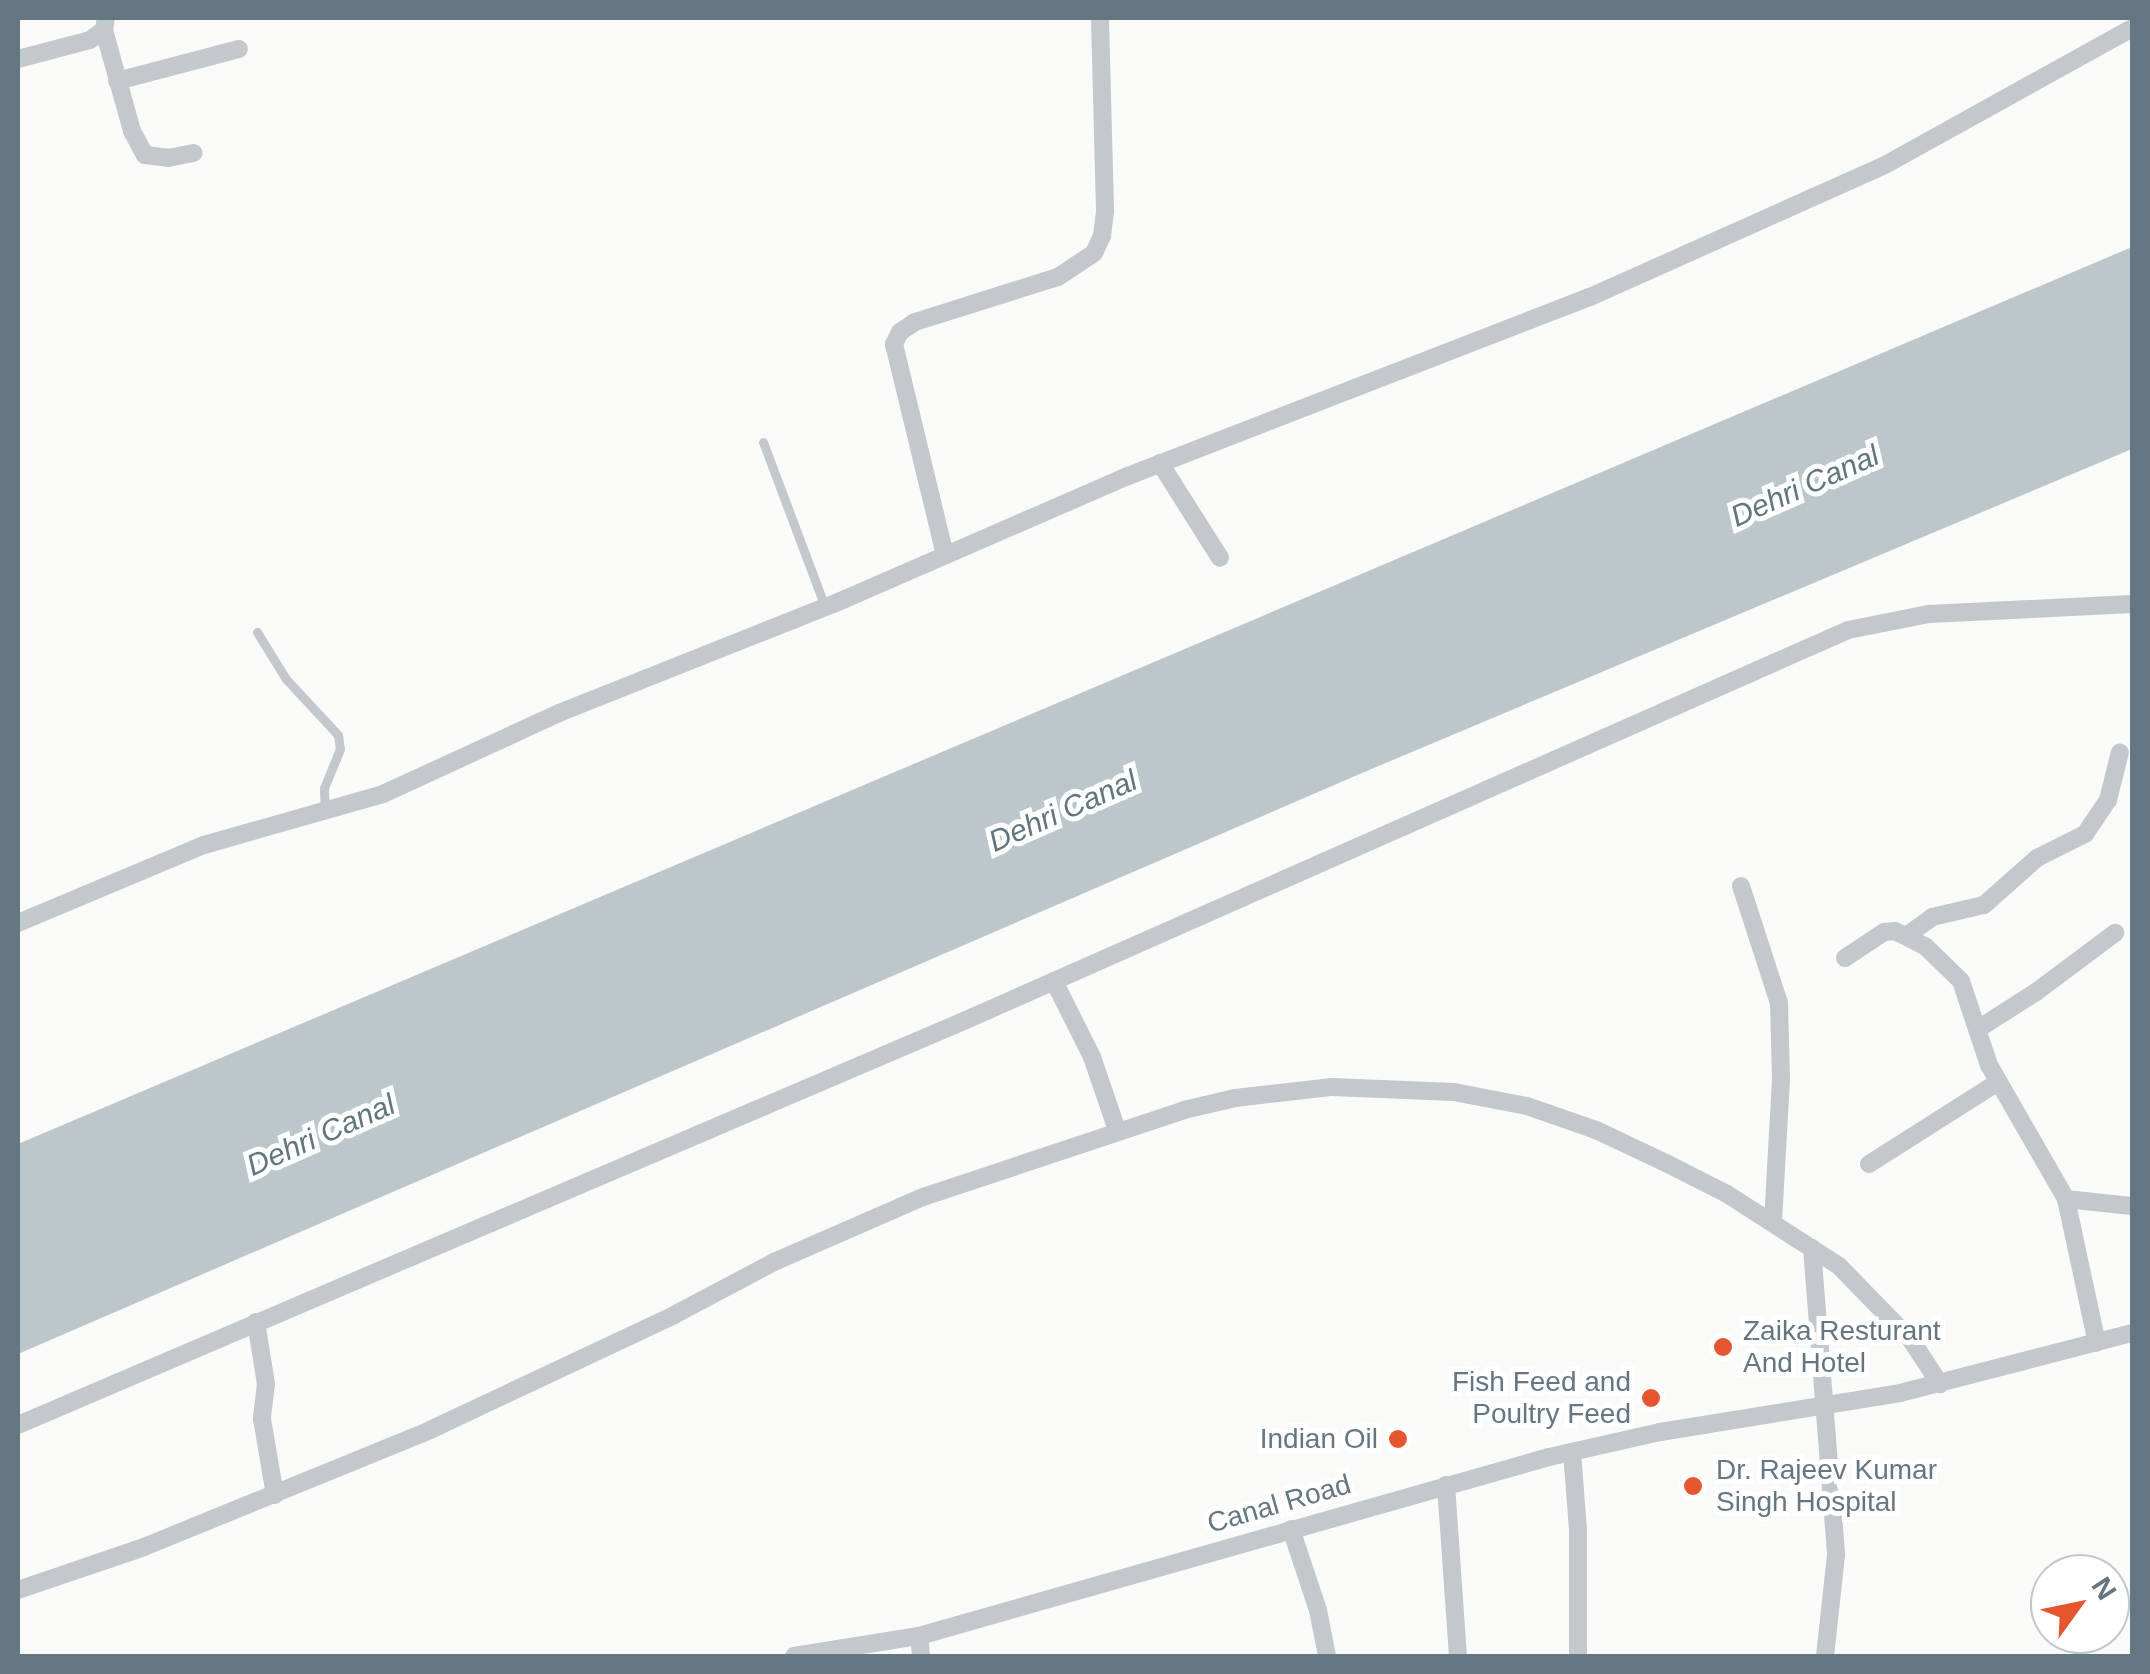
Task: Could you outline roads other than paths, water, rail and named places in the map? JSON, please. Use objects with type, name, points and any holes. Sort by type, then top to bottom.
[{"type":"street","points":[[945,555],[894,344],[900,332],[915,322],[1058,277],[1094,253],[1106,210],[1100,18]]},
{"type":"street","points":[[18,59],[90,40],[105,24]]},
{"type":"street","points":[[105,24],[117,82],[132,131],[145,155],[168,158],[194,153]]},
{"type":"street","points":[[18,922],[204,846],[325,812],[418,779],[559,713],[825,607],[1160,463],[1590,297],[1886,165],[2132,28]]},
{"type":"street","points":[[117,82],[239,49]]},
{"type":"street","points":[[1160,463],[1220,558]]},
{"type":"street","points":[[18,1424],[1054,981],[1848,630],[1929,614],[2132,604]]},
{"type":"street","points":[[1909,934],[1932,917],[1984,906],[2037,858],[2085,834],[2108,800],[2120,752]]},
{"type":"street","points":[[1741,886],[1779,1003],[1781,1079],[1773,1222]]},
{"type":"street","points":[[1845,958],[1884,932],[1909,934],[1961,981],[1998,1082],[2066,1199],[2098,1343]]},
{"type":"street","points":[[1978,1028],[2036,992],[2115,933]]},
{"type":"street","points":[[1054,981],[1092,1058],[1116,1130]]},
{"type":"street","points":[[1869,1164],[1998,1082]]},
{"type":"street","points":[[18,1590],[274,1495],[553,1374],[774,1262],[868,1220],[1116,1130],[1234,1098],[1314,1089],[1454,1092],[1527,1106],[1596,1130],[1773,1222],[1812,1248],[1873,1297],[1940,1384]]},
{"type":"street","points":[[2066,1199],[2132,1206]]},
{"type":"street","points":[[1812,1248],[1828,1406],[1836,1554],[1825,1656]]},
{"type":"street","points":[[256,1322],[266,1384],[262,1419],[274,1495]]},
{"type":"street","name":"Canal Road","points":[[794,1656],[919,1636],[1572,1452],[1660,1432],[1940,1384],[2132,1333]]},
{"type":"street","points":[[1572,1452],[1578,1530],[1578,1656]]},
{"type":"street","points":[[1446,1485],[1458,1656]]},
{"type":"street","points":[[1291,1529],[1318,1610],[1327,1656]]},
{"type":"street","points":[[919,1636],[922,1656]]},
{"type":"lane","points":[[763,442],[825,607]]},
{"type":"lane","points":[[257,632],[286,679],[338,735],[340,749],[324,788],[325,812]]},
{"type":"water","name":"Dehri Canal","points":[[2132,247],[2132,449],[1362,773],[18,1354],[18,1144]]},
{"type":"place","name":"Zaika Resturant And Hotel","points":[[1723,1347]]},
{"type":"place","name":"Fish Feed and Poultry Feed","points":[[1651,1398]]},
{"type":"place","name":"Indian Oil","points":[[1398,1439]]},
{"type":"place","name":"Dr. Rajeev Kumar Singh Hospital","points":[[1693,1486]]}]
